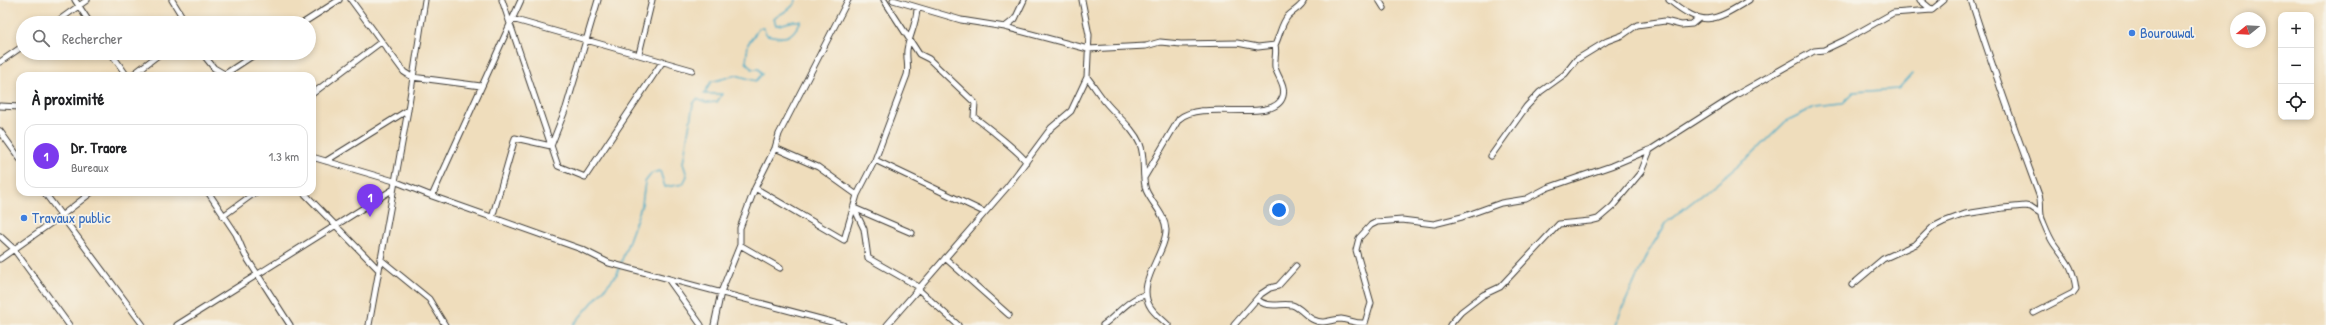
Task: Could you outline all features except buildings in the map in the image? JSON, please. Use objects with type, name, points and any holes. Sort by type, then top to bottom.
[{"type":"street","points":[[75,0],[85,16]]},
{"type":"street","points":[[65,16],[87,0]]},
{"type":"street","points":[[172,0],[182,16]]},
{"type":"street","points":[[314,16],[339,0]]},
{"type":"street","points":[[351,0],[404,72],[412,78],[481,86]]},
{"type":"street","points":[[369,325],[392,190],[408,110],[425,0]]},
{"type":"street","points":[[502,0],[511,20],[558,166],[585,177],[663,61]]},
{"type":"street","points":[[432,196],[521,0]]},
{"type":"street","points":[[551,146],[566,108],[598,0]]},
{"type":"street","points":[[639,54],[652,0]]},
{"type":"street","points":[[714,325],[721,292],[740,245],[740,228],[755,188],[775,148],[779,134],[848,0]]},
{"type":"street","points":[[884,0],[919,54],[929,59],[975,103],[974,117],[1023,156],[1026,162]]},
{"type":"street","points":[[893,0],[961,20],[1005,27],[1088,49],[1146,46],[1160,42],[1181,44],[1236,43],[1258,47],[1275,45]]},
{"type":"street","points":[[1005,27],[1015,18],[1024,0]]},
{"type":"street","points":[[887,325],[1008,186],[1051,128],[1071,111],[1087,77],[1089,34],[1082,0]]},
{"type":"street","points":[[1144,179],[1176,124],[1184,114],[1206,109],[1259,112],[1270,110],[1278,105],[1283,96],[1283,86],[1275,68],[1275,45],[1282,25],[1288,16],[1303,4],[1304,0]]},
{"type":"street","points":[[1379,0],[1384,8]]},
{"type":"street","points":[[1669,0],[1687,14],[1698,19],[1711,19],[1749,0]]},
{"type":"street","points":[[1920,0],[1932,10]]},
{"type":"street","points":[[1257,299],[1262,304],[1296,307],[1306,316],[1317,322],[1342,319],[1357,324],[1365,324],[1371,303],[1356,250],[1359,238],[1371,225],[1377,222],[1396,220],[1434,224],[1462,217],[1501,203],[1526,199],[1547,188],[1611,166],[1650,150],[1736,95],[1814,51],[1824,50],[1845,40],[1893,13],[1932,10],[1944,0]]},
{"type":"street","points":[[1971,0],[2002,88],[2018,141],[2040,197],[2040,213],[2053,243],[2072,267],[2076,289],[2068,296],[2034,314]]},
{"type":"street","points":[[755,188],[844,240],[857,195],[875,160],[907,76],[909,67],[907,51],[917,8]]},
{"type":"street","points":[[1491,156],[1526,107],[1540,92],[1565,74],[1576,60],[1607,41],[1623,35],[1637,24],[1665,21],[1681,25],[1692,24],[1698,19]]},
{"type":"street","points":[[511,20],[639,54],[692,70]]},
{"type":"street","points":[[316,91],[381,42]]},
{"type":"street","points":[[0,62],[16,51]]},
{"type":"street","points":[[116,60],[124,72]]},
{"type":"street","points":[[136,72],[152,60]]},
{"type":"street","points":[[208,60],[220,72]]},
{"type":"street","points":[[228,72],[246,60]]},
{"type":"street","points":[[1087,77],[1100,97],[1135,135],[1141,146],[1144,179],[1152,203],[1164,220],[1166,229],[1166,239],[1150,273],[1146,295],[1150,308],[1168,325]]},
{"type":"street","points":[[0,106],[16,108]]},
{"type":"street","points":[[326,161],[408,110]]},
{"type":"street","points":[[0,131],[16,153]]},
{"type":"street","points":[[492,218],[515,138],[551,146]]},
{"type":"street","points":[[775,148],[818,168],[857,195]]},
{"type":"street","points":[[1450,325],[1461,312],[1483,294],[1500,287],[1559,224],[1598,219],[1612,207],[1640,172],[1650,150]]},
{"type":"street","points":[[316,158],[394,180],[432,196],[581,249],[609,263],[843,325]]},
{"type":"street","points":[[875,160],[984,212]]},
{"type":"street","points":[[177,325],[259,275],[392,190]]},
{"type":"street","points":[[47,196],[143,325]]},
{"type":"street","points":[[0,259],[13,248],[61,216],[87,196]]},
{"type":"street","points":[[211,196],[288,325]]},
{"type":"street","points":[[224,216],[251,196]]},
{"type":"street","points":[[307,196],[378,269]]},
{"type":"street","points":[[1852,285],[1883,259],[1916,244],[1933,227],[1943,222],[1965,214],[2003,208],[2025,206],[2031,207],[2040,213]]},
{"type":"street","points":[[854,208],[912,233]]},
{"type":"street","points":[[854,208],[864,229],[868,258],[918,288],[958,325]]},
{"type":"street","points":[[0,236],[13,248],[69,325]]},
{"type":"street","points":[[740,245],[780,268]]},
{"type":"street","points":[[945,258],[1009,314]]},
{"type":"street","points":[[380,259],[429,299],[446,325]]},
{"type":"street","points":[[1234,325],[1257,299],[1270,288],[1278,286],[1296,266]]},
{"type":"street","points":[[668,279],[701,325]]},
{"type":"street","points":[[1103,325],[1115,317],[1138,296],[1146,295]]},
{"type":"waterway","points":[[573,325],[617,274],[642,204],[645,182],[652,173],[660,171],[665,187],[683,184],[687,176],[683,163],[693,104],[697,99],[706,103],[717,102],[722,94],[704,94],[711,82],[736,75],[756,81],[762,74],[759,69],[752,69],[746,62],[748,44],[759,28],[763,28],[767,35],[783,37],[791,34],[801,21],[776,25],[774,19],[790,9],[796,0]]},
{"type":"waterway","points":[[1615,325],[1647,254],[1667,222],[1753,154],[1786,121],[1815,107],[1842,104],[1854,92],[1898,89],[1912,74]]},
{"type":"place","name":"Bourouwal","points":[[2132,33]]},
{"type":"place","name":"Dr. Traore","points":[[370,217]]},
{"type":"place","name":"Travaux public","points":[[24,218]]}]
